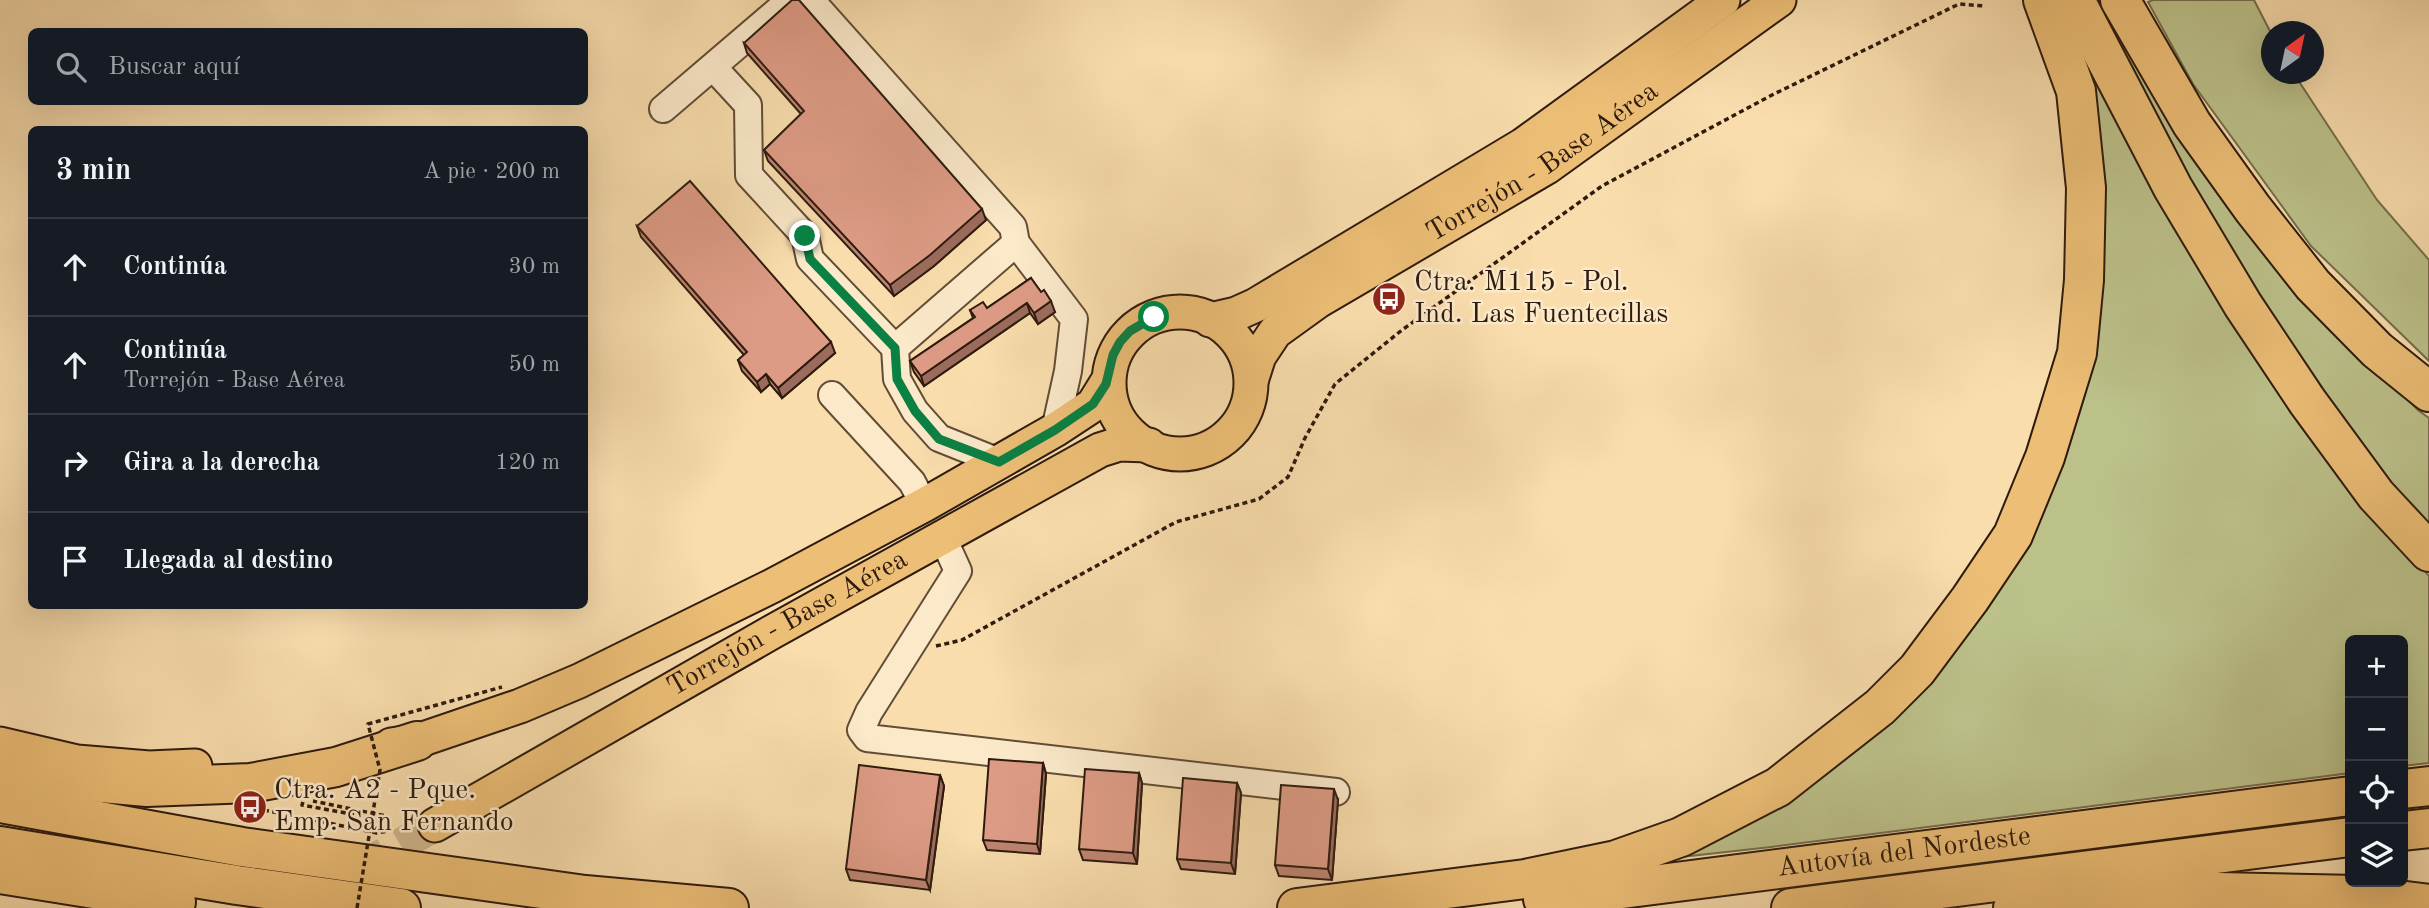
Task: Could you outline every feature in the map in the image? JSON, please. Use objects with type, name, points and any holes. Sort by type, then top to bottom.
[{"type":"highway","points":[[1297,908],[1525,879],[1616,860],[1681,837],[1778,787],[1880,708],[1917,670],[2013,535],[2045,457],[2077,353],[2084,280],[2086,188],[2076,91],[2043,0]]},
{"type":"highway","points":[[2075,0],[2173,188],[2243,305],[2307,401],[2376,495],[2429,552]]},
{"type":"highway","points":[[2120,0],[2192,124],[2253,209],[2314,285],[2377,350],[2429,392]]},
{"type":"highway","points":[[0,774],[147,786],[251,783],[336,767],[417,741]]},
{"type":"highway","points":[[2408,788],[2429,786]]},
{"type":"highway","name":"Autovía del Nordeste","points":[[1457,908],[2345,797]]},
{"type":"highway","points":[[0,803],[283,853],[584,895],[729,908]]},
{"type":"highway","points":[[2408,830],[2429,828]]},
{"type":"highway","name":"Autovía del Nordeste","points":[[1791,908],[2345,838]]},
{"type":"highway","points":[[6,866],[166,908]]},
{"type":"highway","points":[[6,866],[216,908]]},
{"type":"highway","points":[[6,866],[237,885],[401,908]]},
{"type":"highway","points":[[2013,908],[2172,891],[2358,895],[2429,904]]},
{"type":"main road","name":"Torrejón - Base Aérea","points":[[1210,320],[1236,314],[1256,305],[1523,145],[1723,0]]},
{"type":"main road","name":"Torrejón - Base Aérea","points":[[1252,378],[1259,356],[1275,332],[1318,301],[1547,167],[1779,0]]},
{"type":"main road","points":[[1167,313],[1182,313],[1210,320],[1240,343],[1252,378],[1248,412],[1225,440],[1190,453],[1171,452],[1149,445],[1128,430],[1115,415],[1106,384],[1113,355],[1120,342],[1130,331],[1146,321],[1167,313]]},
{"type":"main road","name":"Torrejón - Base Aérea","points":[[0,744],[77,762],[149,768],[247,765],[417,741],[511,709],[579,681],[772,586],[924,505],[1055,430],[1093,404],[1106,384]]},
{"type":"main road","name":"Torrejón - Base Aérea","points":[[435,825],[1100,450],[1119,444],[1149,445]]},
{"type":"lane","points":[[663,109],[788,2],[816,6],[1013,227],[1016,243],[1074,318],[1068,371],[1055,430]]},
{"type":"lane","points":[[713,67],[748,105],[749,175],[805,236],[810,259],[895,348],[897,379],[915,411],[939,439],[999,462]]},
{"type":"lane","points":[[895,348],[1016,243]]},
{"type":"lane","points":[[832,395],[912,482],[924,505]]},
{"type":"lane","points":[[943,538],[958,571],[869,712],[861,730],[867,738],[1336,792]]},
{"type":"path","points":[[906,653],[962,640],[1177,522],[1259,499],[1288,477],[1305,438],[1335,384],[1402,330],[1602,186],[1772,96],[1959,4],[1986,6]]},
{"type":"path","points":[[357,908],[380,771],[368,724],[502,687]]},
{"type":"path","points":[[262,810],[377,833],[388,831],[386,816],[304,799],[302,805],[373,818]]},
{"type":"green space","points":[[2091,0],[2103,0],[2276,268],[2429,418],[2429,530],[2328,403],[2208,216]]},
{"type":"green space","points":[[2254,0],[2265,21],[2261,21],[2261,84],[2301,84],[2377,200],[2429,260],[2429,361],[2311,246],[2193,84],[2148,2]]},
{"type":"green space","points":[[2077,43],[2175,224],[2242,338],[2323,452],[2429,576],[2429,763],[2408,765],[2408,635],[2345,635],[2345,774],[1636,862],[1944,661],[2084,376]]},
{"type":"building","points":[[792,0],[799,0],[982,209],[930,255],[890,285],[764,150],[804,111],[744,43]]},
{"type":"building","points":[[690,181],[831,342],[778,388],[766,374],[757,382],[738,360],[747,352],[637,226]]},
{"type":"building","points":[[1031,278],[1051,301],[1034,313],[1027,303],[921,376],[910,361],[975,317],[970,310],[983,302],[987,308]]},
{"type":"building","points":[[989,759],[1043,763],[1037,844],[983,840]]},
{"type":"building","points":[[859,765],[940,775],[926,880],[846,869]]},
{"type":"building","points":[[1085,769],[1139,773],[1133,853],[1079,849]]},
{"type":"building","points":[[1183,778],[1237,783],[1231,863],[1177,859]]},
{"type":"building","points":[[1281,785],[1334,789],[1328,869],[1275,865]]},
{"type":"tunnel","points":[[357,870],[435,825]]},
{"type":"place","name":"Ctra. M115 - Pol. Ind. Las Fuentecillas","points":[[1389,299]]},
{"type":"place","name":"Ctra. A2 - Pque. Emp. San Fernando","points":[[250,807]]},
{"type":"route","points":[[805,236],[810,259],[895,348],[897,379],[915,411],[939,439],[999,462],[1055,430],[1093,404],[1106,384],[1113,355],[1120,342],[1130,331],[1154,317]]}]
